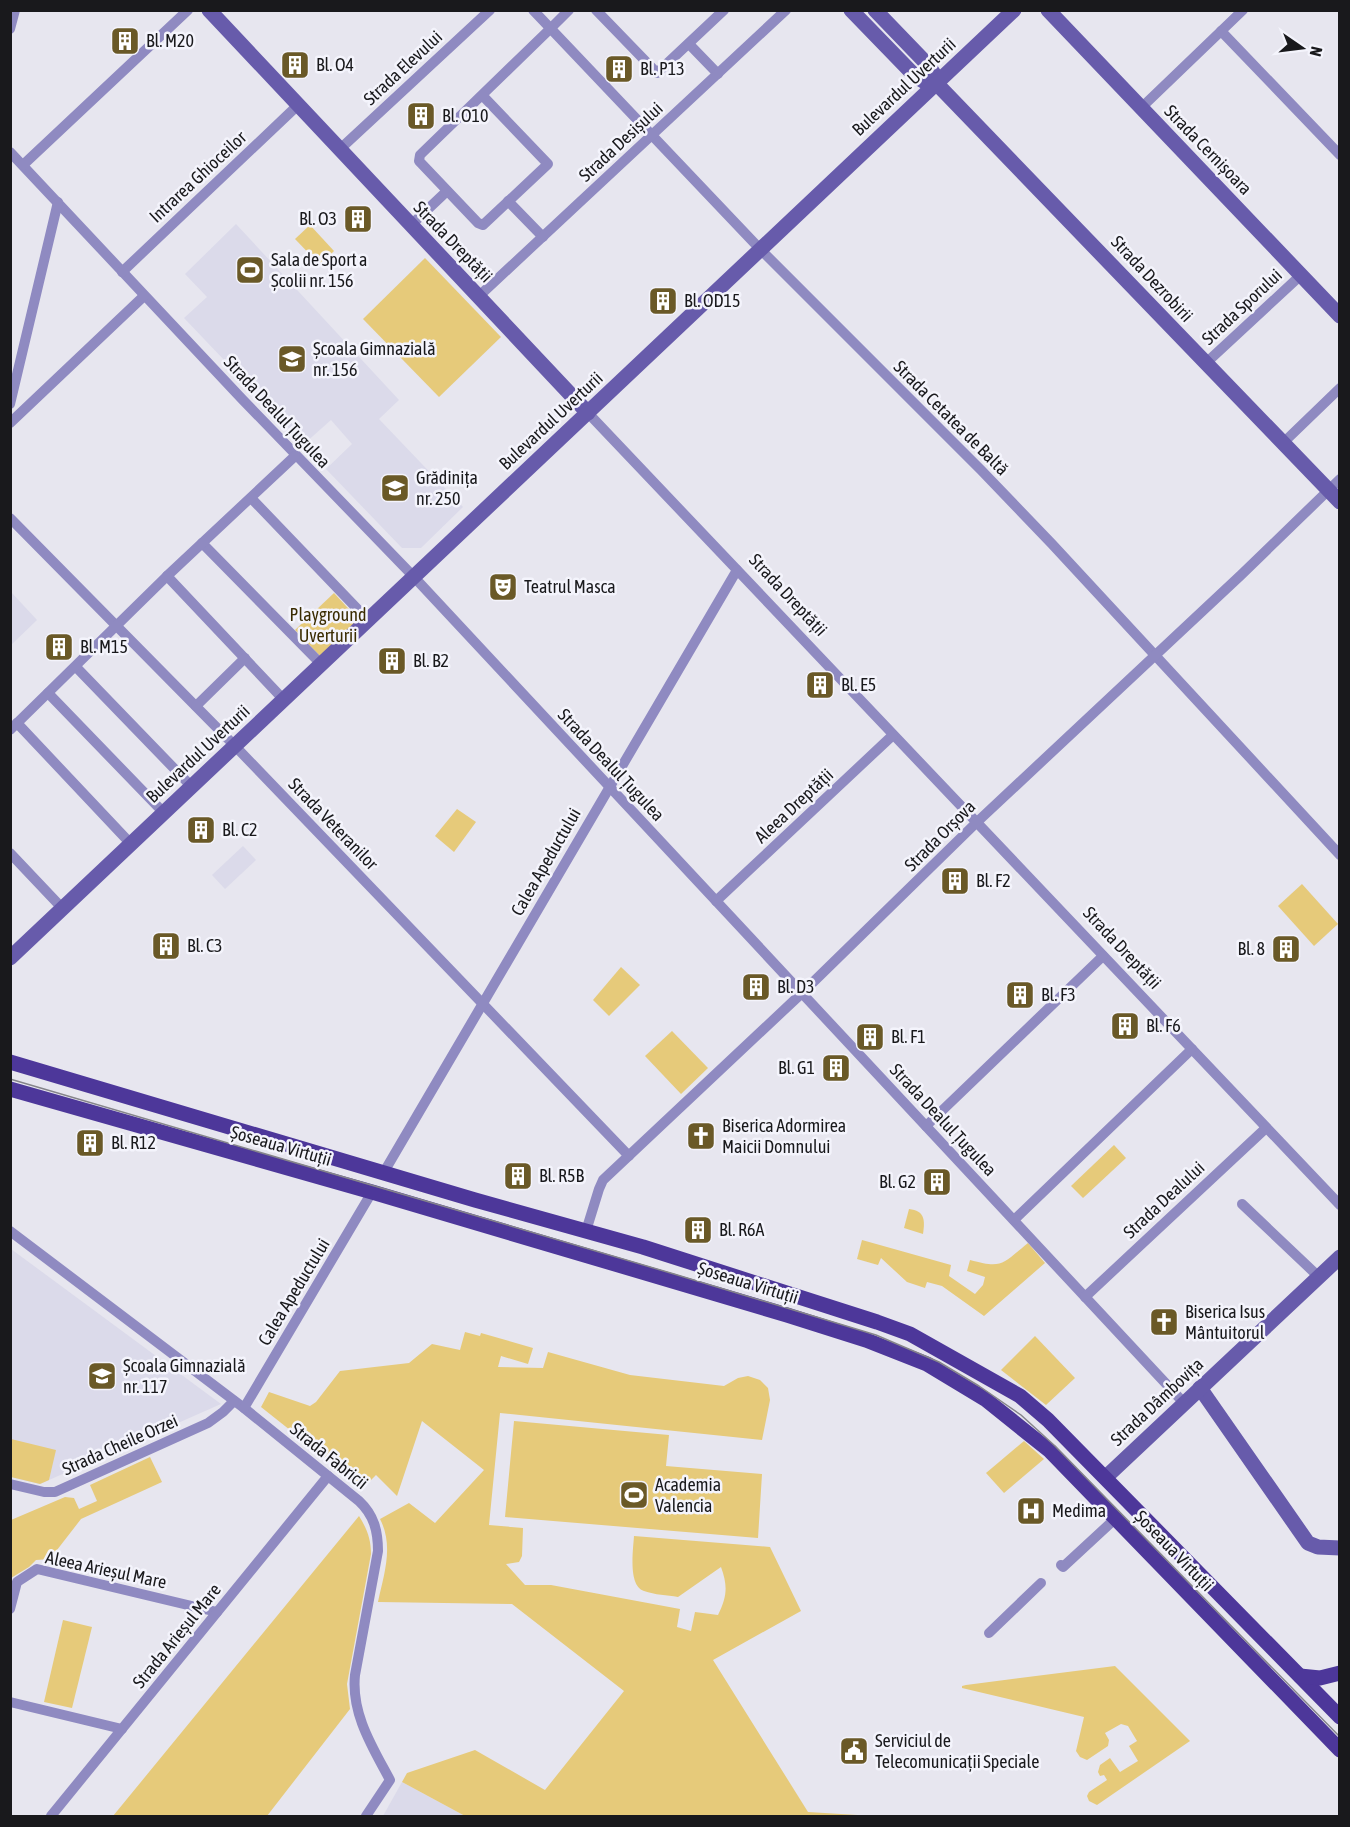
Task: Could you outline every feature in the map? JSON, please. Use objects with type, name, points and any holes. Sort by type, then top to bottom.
[{"type":"main road","name":"Șoseaua Virtuții","points":[[10,1062],[586,1231],[910,1334],[1020,1396],[1063,1433],[1340,1717]]},
{"type":"main road","name":"Șoseaua Virtuții","points":[[10,1089],[372,1192],[787,1315],[900,1352],[954,1380],[1009,1417],[1050,1451],[1340,1750]]},
{"type":"main road","points":[[1300,1676],[1320,1678],[1340,1673]]},
{"type":"street","points":[[10,29],[15,10]]},
{"type":"street","points":[[23,165],[188,10]]},
{"type":"street","name":"Strada Dreptății","points":[[209,10],[410,226],[1340,1205]]},
{"type":"street","name":"Strada Elevului","points":[[339,150],[490,10]]},
{"type":"street","name":"Strada Cetatea de Baltă","points":[[533,10],[760,249],[987,476],[1340,855]]},
{"type":"street","points":[[482,95],[548,164],[483,225],[447,191],[418,158],[550,28],[569,10]]},
{"type":"street","points":[[596,10],[657,73],[724,10]]},
{"type":"street","name":"Strada Desișului","points":[[478,297],[786,10]]},
{"type":"street","name":"Strada Dezrobirii","points":[[851,10],[915,76],[925,82],[936,83]]},
{"type":"street","name":"Strada Dezrobirii","points":[[875,10],[928,64],[936,83],[1340,502]]},
{"type":"street","name":"Bulevardul Uverturii","points":[[10,958],[1014,10]]},
{"type":"street","name":"Strada Cernișoara","points":[[1048,10],[1340,316]]},
{"type":"street","points":[[1141,108],[1243,10]]},
{"type":"street","points":[[1221,31],[1340,155]]},
{"type":"street","points":[[689,44],[718,74]]},
{"type":"street","name":"Intrarea Ghioceilor","points":[[122,272],[297,106]]},
{"type":"street","name":"Strada Dealul Țugulea","points":[[10,152],[295,456],[414,577],[1184,1403]]},
{"type":"street","points":[[410,226],[447,191]]},
{"type":"street","points":[[508,201],[543,237]]},
{"type":"street","points":[[10,404],[58,202]]},
{"type":"street","name":"Strada Sporului","points":[[1206,363],[1301,275]]},
{"type":"street","points":[[10,423],[144,296]]},
{"type":"street","points":[[1283,443],[1340,388]]},
{"type":"street","points":[[131,844],[14,727],[202,543],[295,456]]},
{"type":"street","name":"Strada Orșova","points":[[586,1231],[601,1184],[629,1156],[802,993],[976,823],[1156,656],[1340,479]]},
{"type":"street","points":[[251,498],[368,620]]},
{"type":"street","name":"Strada Veteranilor","points":[[10,518],[235,746],[629,1156]]},
{"type":"street","points":[[202,543],[321,664]]},
{"type":"street","name":"Calea Apeductului","points":[[384,1172],[737,570]]},
{"type":"street","points":[[168,576],[284,700]]},
{"type":"street","points":[[196,706],[245,658]]},
{"type":"street","points":[[76,667],[192,787]]},
{"type":"street","points":[[48,693],[164,813]]},
{"type":"street","name":"Aleea Dreptății","points":[[716,901],[893,735]]},
{"type":"street","points":[[10,853],[63,909]]},
{"type":"street","points":[[926,1126],[1102,956]]},
{"type":"street","points":[[1014,1220],[1192,1049]]},
{"type":"street","name":"Strada Dealului","points":[[1085,1297],[1266,1128]]},
{"type":"street","name":"Calea Apeductului","points":[[244,1408],[372,1192]]},
{"type":"street","points":[[1242,1203],[1319,1276]]},
{"type":"street","name":"Strada Fabricii","points":[[10,1231],[244,1408],[364,1507],[375,1524],[378,1532],[378,1559],[354,1691],[363,1728],[390,1780],[366,1816]]},
{"type":"street","name":"Strada Dâmbovița","points":[[1106,1477],[1340,1257]]},
{"type":"street","points":[[1200,1388],[1308,1542],[1318,1547],[1340,1548]]},
{"type":"street","name":"Strada Cheile Orzei","points":[[10,1484],[51,1493],[208,1423],[234,1401]]},
{"type":"street","name":"Strada Arieșul Mare","points":[[51,1816],[328,1476]]},
{"type":"street","points":[[1061,1565],[1063,1567],[1116,1518]]},
{"type":"street","name":"Aleea Arieșul Mare","points":[[10,1609],[17,1582],[37,1569],[217,1612]]},
{"type":"street","points":[[989,1633],[1041,1583]]},
{"type":"street","points":[[10,1702],[122,1729]]},
{"type":"shaded area","name":"Școala Gimnazială nr. 156","points":[[236,224],[399,400],[379,419],[463,507],[421,548],[402,548],[326,469],[352,444],[331,420],[304,444],[184,318],[207,297],[185,274]]},
{"type":"shaded area","points":[[11,592],[37,620],[11,645]]},
{"type":"shaded area","points":[[243,846],[256,860],[225,889],[212,875]]},
{"type":"shaded area","points":[[11,1249],[221,1404],[40,1484],[11,1477]]},
{"type":"shaded area","points":[[402,1782],[465,1816],[383,1816]]},
{"type":"green space","points":[[310,225],[334,251],[320,265],[295,239]]},
{"type":"green space","points":[[425,258],[501,337],[439,397],[363,319]]},
{"type":"green space","name":"Playground Uverturii","points":[[334,593],[360,621],[322,658],[295,630]]},
{"type":"green space","points":[[457,809],[476,822],[454,852],[435,836]]},
{"type":"green space","points":[[1302,884],[1338,924],[1314,946],[1278,906]]},
{"type":"green space","points":[[621,967],[640,985],[609,1016],[593,1000]]},
{"type":"green space","points":[[672,1031],[708,1068],[681,1094],[645,1056]]},
{"type":"green space","points":[[1114,1145],[1126,1158],[1083,1198],[1071,1186]]},
{"type":"green space","points":[[909,1209],[918,1212],[923,1217],[923,1234],[904,1228]]},
{"type":"green space","points":[[862,1240],[951,1265],[949,1276],[975,1294],[983,1285],[985,1277],[967,1271],[970,1260],[989,1264],[1002,1263],[1028,1243],[1045,1263],[984,1316],[942,1286],[927,1282],[925,1288],[907,1282],[881,1258],[878,1265],[857,1259]]},
{"type":"green space","points":[[465,1332],[480,1336],[481,1333],[533,1348],[528,1364],[501,1356],[498,1367],[543,1368],[548,1352],[630,1375],[724,1386],[738,1378],[748,1376],[760,1380],[768,1388],[770,1400],[762,1440],[500,1413],[489,1525],[523,1528],[522,1556],[519,1562],[506,1564],[525,1585],[551,1585],[680,1609],[677,1627],[691,1631],[695,1612],[718,1615],[726,1591],[721,1567],[678,1597],[644,1591],[639,1588],[634,1575],[634,1536],[770,1547],[801,1611],[713,1660],[808,1812],[874,1816],[465,1816],[402,1782],[407,1773],[475,1750],[545,1790],[624,1691],[512,1604],[378,1602],[387,1550],[380,1519],[409,1503],[435,1523],[484,1470],[422,1421],[397,1496],[376,1475],[363,1488],[261,1407],[269,1392],[310,1406],[316,1402],[340,1371],[409,1363],[432,1344],[460,1350]]},
{"type":"green space","points":[[1035,1336],[1075,1378],[1046,1405],[1001,1370]]},
{"type":"green space","name":"Academia Valencia","points":[[514,1421],[669,1435],[666,1466],[762,1474],[758,1538],[505,1517]]},
{"type":"green space","points":[[11,1439],[56,1450],[49,1480],[40,1484],[11,1477]]},
{"type":"green space","points":[[1024,1441],[1044,1459],[1004,1493],[986,1473]]},
{"type":"green space","points":[[150,1457],[162,1482],[81,1519],[50,1559],[36,1560],[11,1578],[11,1520],[65,1497],[74,1498],[79,1509],[97,1501],[90,1485]]},
{"type":"green space","points":[[359,1516],[368,1534],[371,1554],[347,1684],[350,1709],[267,1816],[113,1816]]},
{"type":"green space","points":[[63,1620],[92,1627],[72,1708],[44,1702]]},
{"type":"green space","points":[[1115,1666],[1190,1741],[1097,1805],[1089,1801],[1087,1796],[1089,1792],[1107,1780],[1098,1772],[1100,1765],[1110,1758],[1120,1772],[1138,1761],[1129,1746],[1137,1741],[1128,1726],[1121,1724],[1105,1733],[1109,1740],[1108,1746],[1087,1760],[1080,1757],[1076,1751],[1084,1717],[962,1688],[966,1685]]},
{"type":"tram line","points":[[10,1079],[876,1335],[939,1362],[1021,1415],[1055,1446],[1340,1737]]},
{"type":"place","name":"Bl. M20","points":[[125,41]]},
{"type":"place","name":"Bl. O4","points":[[295,65]]},
{"type":"place","name":"Bl. P13","points":[[619,69]]},
{"type":"place","name":"Bl. O10","points":[[421,116]]},
{"type":"place","name":"Bl. O3","points":[[358,219]]},
{"type":"place","name":"Sala de Sport a Școlii nr. 156","points":[[250,270]]},
{"type":"place","name":"Bl. OD15","points":[[663,301]]},
{"type":"place","name":"Școala Gimnazială nr. 156","points":[[292,359]]},
{"type":"place","name":"Grădinița nr. 250","points":[[395,488]]},
{"type":"place","name":"Teatrul Masca","points":[[503,587]]},
{"type":"place","name":"Bl. M15","points":[[59,647]]},
{"type":"place","name":"Bl. B2","points":[[392,661]]},
{"type":"place","name":"Bl. E5","points":[[820,685]]},
{"type":"place","name":"Bl. C2","points":[[201,830]]},
{"type":"place","name":"Bl. F2","points":[[955,881]]},
{"type":"place","name":"Bl. C3","points":[[166,946]]},
{"type":"place","name":"Bl. 8","points":[[1286,949]]},
{"type":"place","name":"Bl. D3","points":[[756,987]]},
{"type":"place","name":"Bl. F3","points":[[1020,995]]},
{"type":"place","name":"Bl. F6","points":[[1125,1026]]},
{"type":"place","name":"Bl. F1","points":[[870,1037]]},
{"type":"place","name":"Bl. G1","points":[[836,1068]]},
{"type":"place","name":"Biserica Adormirea Maicii Domnului","points":[[701,1136]]},
{"type":"place","name":"Bl. R12","points":[[90,1143]]},
{"type":"place","name":"Bl. R5B","points":[[518,1176]]},
{"type":"place","name":"Bl. G2","points":[[937,1182]]},
{"type":"place","name":"Bl. R6A","points":[[698,1230]]},
{"type":"place","name":"Biserica Isus Mântuitorul","points":[[1164,1322]]},
{"type":"place","name":"Școala Gimnazială nr. 117","points":[[102,1376]]},
{"type":"place","name":"Academia Valencia","points":[[634,1495]]},
{"type":"place","name":"Medima","points":[[1031,1511]]},
{"type":"place","name":"Serviciul de Telecomunicații Speciale","points":[[854,1751]]}]
